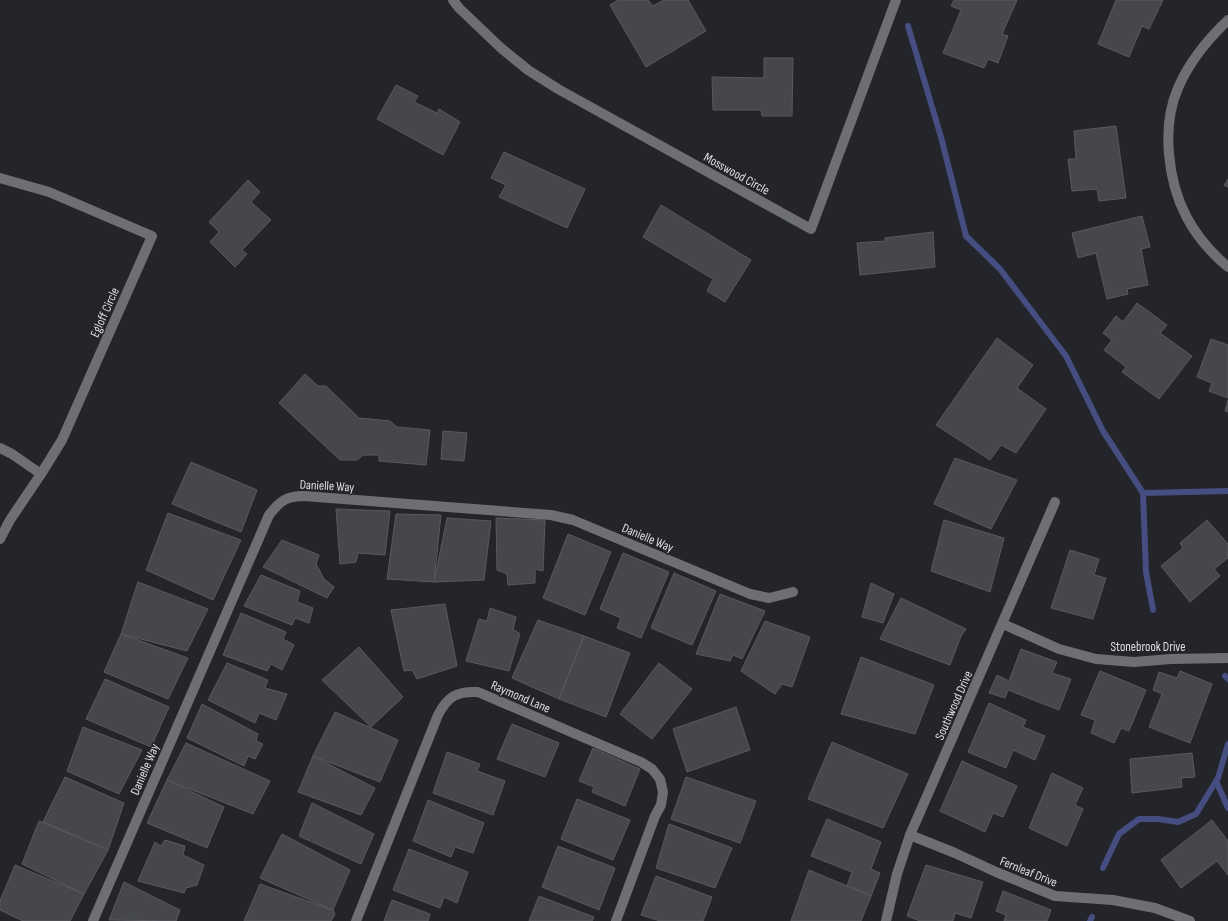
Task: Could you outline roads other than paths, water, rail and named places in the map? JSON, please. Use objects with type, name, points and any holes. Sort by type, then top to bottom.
[{"type":"street","name":"Mosswood Circle","points":[[453,0],[459,8],[501,48],[528,70],[558,90],[811,229],[896,0]]},
{"type":"street","points":[[1228,20],[1193,59],[1178,88],[1170,120],[1168,139],[1170,172],[1186,218],[1194,231],[1215,256],[1228,267]]},
{"type":"street","name":"Egloff Circle","points":[[0,178],[49,192],[152,236],[62,440],[10,520],[0,539]]},
{"type":"street","points":[[0,448],[12,454],[41,474]]},
{"type":"street","name":"Danielle Way","points":[[92,921],[269,515],[277,505],[284,500],[294,496],[304,496],[551,514],[573,520],[750,594],[769,598],[793,592]]},
{"type":"street","name":"Southwood Drive","points":[[886,921],[897,874],[910,835],[1055,502]]},
{"type":"street","name":"Stonebrook Drive","points":[[1003,624],[1059,649],[1096,659],[1134,662],[1171,659],[1228,658]]},
{"type":"street","name":"Raymond Lane","points":[[356,921],[438,715],[444,704],[454,696],[465,692],[478,692],[641,762],[652,769],[660,779],[663,792],[661,805],[655,816],[616,921]]},
{"type":"street","name":"Fernleaf Drive","points":[[910,835],[1055,896],[1113,900],[1155,908],[1190,921]]},
{"type":"waterway","points":[[908,26],[941,137],[966,236],[1000,269],[1066,356],[1103,431],[1143,493],[1228,491]]},
{"type":"waterway","points":[[1143,493],[1146,572],[1153,610]]},
{"type":"waterway","points":[[1225,676],[1228,679]]},
{"type":"waterway","points":[[1103,868],[1119,834],[1139,819],[1158,819],[1178,822],[1196,814],[1218,778],[1228,744]]},
{"type":"waterway","points":[[1216,781],[1228,808]]},
{"type":"waterway","points":[[1090,921],[1092,917]]}]
